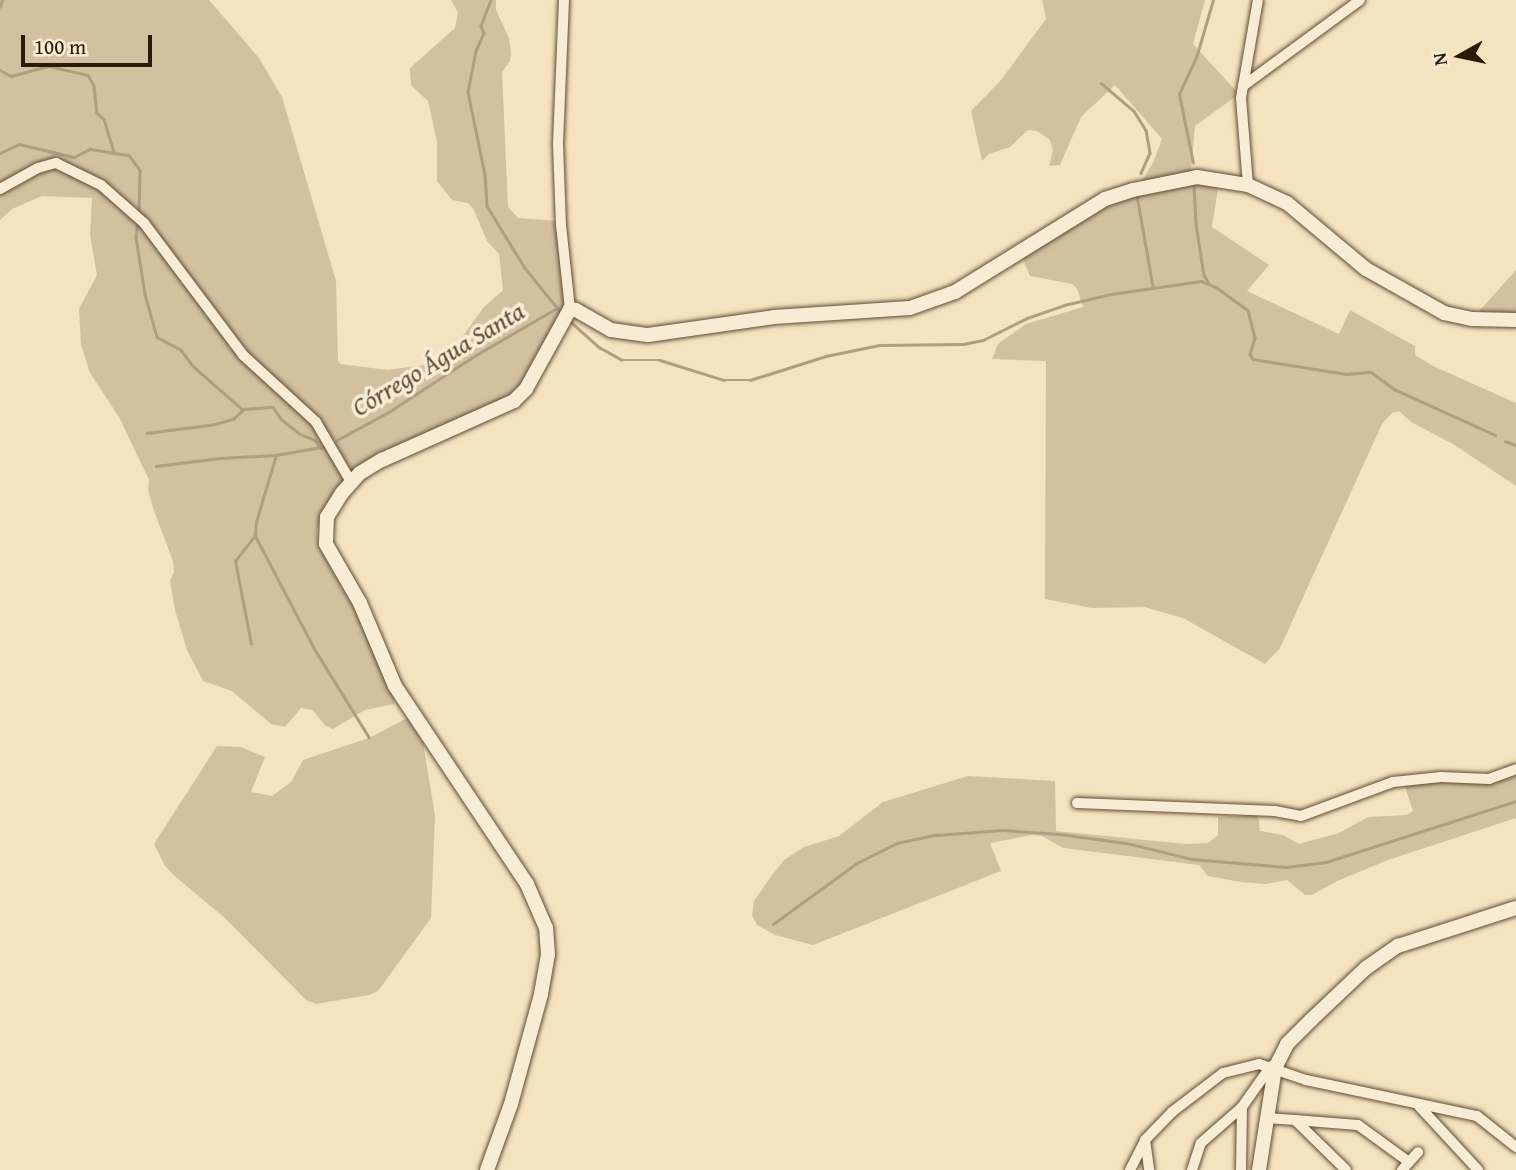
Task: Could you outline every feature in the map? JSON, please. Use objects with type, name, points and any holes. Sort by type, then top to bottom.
[{"type":"street","points":[[486,1170],[511,1104],[541,994],[548,956],[546,928],[527,884],[395,686],[360,603],[328,549],[324,533],[327,517],[351,482],[382,460],[514,401],[531,381],[570,310],[561,225],[558,155],[564,0]]},
{"type":"street","points":[[1248,186],[1241,107],[1242,86],[1258,0]]},
{"type":"street","points":[[1242,86],[1360,0]]},
{"type":"street","points":[[0,189],[43,165],[61,163],[93,180],[144,223],[243,355],[316,422],[351,482]]},
{"type":"street","points":[[570,310],[576,310],[611,330],[638,335],[774,317],[900,310],[955,292],[1105,199],[1133,190],[1197,177],[1248,186],[1295,209],[1383,280],[1444,313],[1472,319],[1516,320]]},
{"type":"street","points":[[1077,803],[1275,811],[1301,816],[1393,782],[1441,777],[1489,779],[1516,769]]},
{"type":"street","points":[[1192,1170],[1201,1143],[1242,1107],[1295,1036],[1386,952],[1409,940],[1516,908]]},
{"type":"street","points":[[1130,1170],[1145,1140],[1172,1112],[1217,1077],[1252,1065],[1273,1067],[1306,1080],[1477,1116],[1516,1147]]},
{"type":"street","points":[[1259,1170],[1273,1067]]},
{"type":"street","points":[[1418,1105],[1478,1170]]},
{"type":"street","points":[[1241,1170],[1242,1107]]},
{"type":"street","points":[[1266,1118],[1358,1125],[1406,1166],[1418,1152]]},
{"type":"street","points":[[1295,1120],[1346,1170]]},
{"type":"street","points":[[1145,1140],[1149,1170]]},
{"type":"street","points":[[1186,1170],[1195,1157]]},
{"type":"shaded area","points":[[0,0],[209,0],[259,58],[282,97],[336,281],[338,360],[340,364],[388,370],[444,362],[484,307],[503,290],[499,254],[487,241],[473,208],[468,203],[452,200],[437,181],[437,142],[428,101],[411,85],[410,68],[455,28],[458,13],[451,0],[496,0],[496,10],[509,38],[511,53],[510,61],[502,72],[508,207],[518,218],[559,221],[567,301],[563,302],[563,312],[519,391],[373,461],[323,515],[317,530],[318,546],[351,595],[395,697],[394,704],[365,710],[333,729],[326,726],[312,710],[301,708],[285,727],[271,724],[232,691],[203,681],[187,650],[175,610],[170,581],[174,572],[173,561],[154,511],[148,490],[149,480],[119,417],[90,373],[81,345],[79,309],[97,275],[90,235],[92,198],[42,196],[12,209],[0,220]]},
{"type":"shaded area","points":[[1042,0],[1205,0],[1193,44],[1239,94],[1195,126],[1191,172],[1141,182],[1153,163],[1162,139],[1115,85],[1081,117],[1060,165],[1049,166],[1053,151],[1050,140],[1037,131],[1028,130],[1010,147],[989,154],[982,161],[971,111],[1001,80],[1046,19]]},
{"type":"shaded area","points":[[1202,181],[1219,182],[1212,227],[1269,265],[1247,291],[1339,334],[1350,310],[1415,346],[1415,355],[1433,366],[1516,403],[1516,486],[1453,444],[1411,422],[1399,411],[1392,413],[1382,424],[1280,648],[1265,664],[1183,618],[1144,607],[1092,608],[1045,599],[1046,361],[992,359],[998,344],[1026,324],[1083,307],[1077,289],[1072,284],[1030,276],[1023,259],[1028,248],[1113,198]]},
{"type":"shaded area","points":[[1516,270],[1516,314],[1478,314],[1481,309]]},
{"type":"shaded area","points":[[407,718],[423,743],[435,815],[431,918],[378,991],[316,1004],[306,1000],[226,919],[177,878],[165,866],[154,844],[217,746],[241,747],[265,757],[251,792],[272,796],[291,782],[303,760],[369,738]]},
{"type":"shaded area","points":[[1516,771],[1516,818],[1388,860],[1337,881],[1312,895],[1305,895],[1287,880],[1266,884],[1241,882],[1208,876],[1199,865],[1063,848],[1042,836],[1032,835],[990,843],[1001,871],[813,945],[775,935],[757,925],[752,915],[754,901],[770,878],[784,860],[804,847],[839,836],[883,802],[968,776],[1055,781],[1056,831],[1186,844],[1208,843],[1218,835],[1218,817],[1258,815],[1260,831],[1283,835],[1299,844],[1339,833],[1368,817],[1407,815],[1413,811],[1401,775],[1495,778]]},
{"type":"waterway","points":[[0,7],[2,0]]},
{"type":"waterway","points":[[491,0],[481,26],[484,33],[476,51],[468,92],[485,175],[487,206],[525,268],[560,311]]},
{"type":"waterway","points":[[1193,163],[1179,94],[1196,58],[1213,0]]},
{"type":"waterway","points":[[0,70],[11,76],[49,66],[88,75],[94,86],[97,113],[104,119],[114,152]]},
{"type":"waterway","points":[[1101,83],[1134,111],[1146,130],[1150,153],[1141,173]]},
{"type":"waterway","name":"Córrego Água Santa","points":[[0,153],[19,144],[74,157],[90,149],[129,155],[140,170],[139,214]]},
{"type":"waterway","points":[[1194,184],[1196,224],[1204,275],[1209,283]]},
{"type":"waterway","points":[[1137,195],[1153,287]]},
{"type":"waterway","name":"Córrego Água Santa","points":[[138,221],[136,237],[145,294],[157,337],[181,350],[194,367],[242,409],[273,407],[281,419],[300,434],[315,440],[321,448]]},
{"type":"waterway","name":"Córrego Água Santa","points":[[571,322],[599,347],[622,360],[660,360],[724,380],[750,380],[826,356],[879,345],[963,344],[983,340],[1027,318],[1064,305],[1111,294],[1201,281],[1216,287],[1248,310],[1255,338],[1250,354],[1253,359],[1346,374],[1371,372],[1396,390],[1495,435]]},
{"type":"waterway","name":"Córrego Água Santa","points":[[337,440],[387,413],[476,355],[557,308]]},
{"type":"waterway","points":[[147,433],[215,424],[233,419],[244,409]]},
{"type":"waterway","name":"Córrego Água Santa","points":[[1505,441],[1516,445]]},
{"type":"waterway","points":[[156,466],[220,458],[276,455],[322,447]]},
{"type":"waterway","points":[[251,644],[235,561],[255,535],[256,522],[276,455]]},
{"type":"waterway","points":[[255,535],[314,648],[369,737]]},
{"type":"waterway","points":[[773,924],[857,863],[897,843],[936,835],[1003,830],[1060,834],[1127,843],[1192,859],[1286,867],[1326,862],[1516,801]]}]
